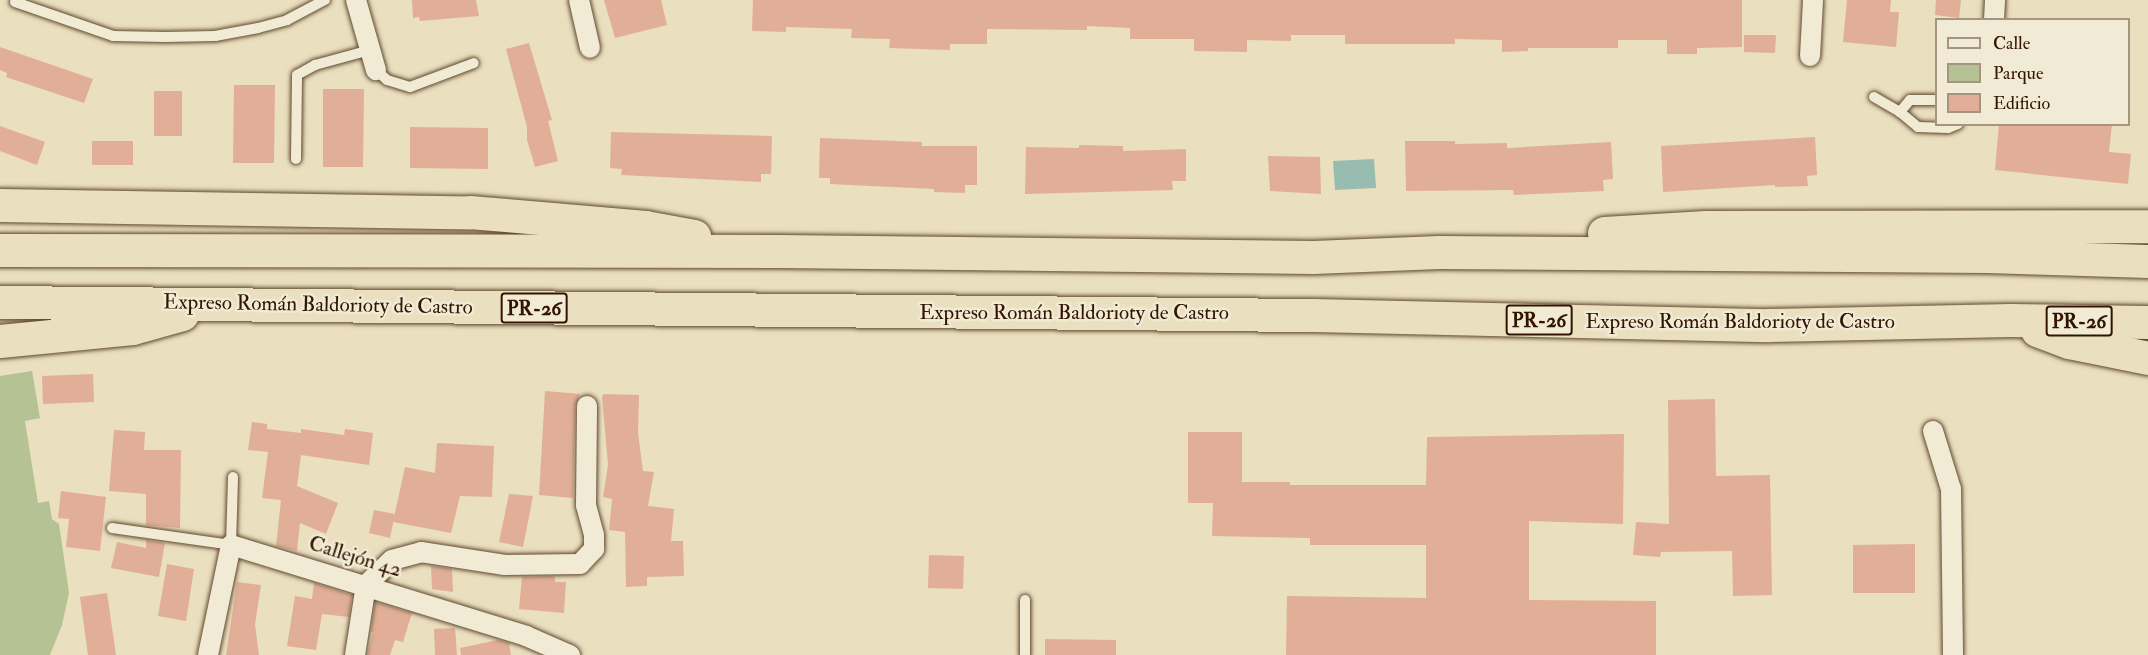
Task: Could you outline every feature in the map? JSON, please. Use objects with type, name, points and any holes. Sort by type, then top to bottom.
[{"type":"highway","points":[[0,205],[470,212],[645,227],[778,251]]},
{"type":"highway","points":[[1439,252],[1490,241],[1706,226],[2148,226]]},
{"type":"highway","points":[[0,250],[778,251],[1313,257],[1439,252],[1986,256],[2148,261]]},
{"type":"highway","name":"Expreso Román Baldorioty de Castro","points":[[0,302],[1313,315],[1768,325],[2010,320],[2148,322]]},
{"type":"highway","points":[[0,341],[132,328],[219,304]]},
{"type":"highway","points":[[2010,320],[2069,342],[2148,358]]},
{"type":"street","points":[[356,0],[376,70]]},
{"type":"street","points":[[579,0],[590,48]]},
{"type":"street","points":[[1810,56],[1813,0]]},
{"type":"street","points":[[1994,18],[1995,0]]},
{"type":"street","points":[[356,655],[366,585],[392,560],[421,552],[505,565],[580,564],[594,549],[594,535],[586,505],[587,406]]},
{"type":"street","points":[[1933,431],[1952,489],[1953,655]]},
{"type":"street","points":[[208,655],[231,544]]},
{"type":"street","name":"Callejón 42","points":[[231,544],[526,636],[570,655]]},
{"type":"lane","points":[[15,2],[113,36],[165,37],[215,36],[258,28],[287,21],[325,0]]},
{"type":"lane","points":[[296,159],[297,75],[315,65],[370,50]]},
{"type":"lane","points":[[376,70],[387,80],[410,87],[474,63]]},
{"type":"lane","points":[[1874,98],[1900,112],[1918,127],[1948,128],[1953,126]]},
{"type":"lane","points":[[1900,112],[1910,100],[1935,100]]},
{"type":"lane","points":[[112,528],[231,544],[233,477]]},
{"type":"lane","points":[[1025,600],[1025,655]]},
{"type":"green space","points":[[32,371],[40,418],[25,421],[38,503],[49,501],[52,519],[59,524],[69,593],[62,625],[50,655],[0,655],[0,376]]},
{"type":"water","points":[[1374,159],[1376,188],[1335,190],[1333,161]]},
{"type":"building","points":[[412,0],[476,0],[479,16],[420,21],[419,17],[413,18]]},
{"type":"building","points":[[604,0],[661,0],[667,25],[615,38]]},
{"type":"building","points":[[753,0],[1742,0],[1742,47],[1697,48],[1697,54],[1667,54],[1667,40],[1618,40],[1618,48],[1528,48],[1528,51],[1502,52],[1502,40],[1455,39],[1455,44],[1345,44],[1345,35],[1291,35],[1291,41],[1247,40],[1247,52],[1194,51],[1194,39],[1130,39],[1130,28],[1087,26],[1087,30],[987,29],[987,44],[950,44],[950,50],[889,48],[890,39],[851,38],[852,29],[786,27],[786,32],[752,31]]},
{"type":"building","points":[[1847,0],[1891,0],[1890,12],[1899,12],[1896,47],[1843,42]]},
{"type":"building","points":[[1936,0],[1961,0],[1959,18],[1935,15]]},
{"type":"building","points":[[1744,35],[1776,35],[1775,53],[1744,52]]},
{"type":"building","points":[[529,43],[552,120],[548,121],[558,161],[535,167],[506,49]]},
{"type":"building","points":[[0,47],[93,79],[84,103],[6,77],[7,73],[0,70]]},
{"type":"building","points":[[234,85],[275,85],[274,163],[233,163]]},
{"type":"building","points":[[323,89],[364,89],[363,167],[323,167]]},
{"type":"building","points":[[154,91],[182,91],[182,136],[154,136]]},
{"type":"building","points":[[0,126],[45,142],[37,165],[0,151]]},
{"type":"building","points":[[1999,126],[2112,126],[2109,152],[2131,154],[2128,184],[1995,170]]},
{"type":"building","points":[[410,127],[488,128],[488,169],[410,168]]},
{"type":"building","points":[[611,132],[772,136],[771,174],[761,174],[761,182],[621,175],[622,169],[610,168]]},
{"type":"building","points":[[1815,137],[1817,175],[1807,176],[1808,186],[1775,187],[1775,185],[1663,192],[1661,146]]},
{"type":"building","points":[[820,138],[922,142],[922,146],[977,146],[977,185],[965,185],[965,193],[934,192],[934,189],[830,184],[830,178],[819,178]]},
{"type":"building","points":[[92,141],[133,141],[133,165],[92,165]]},
{"type":"building","points":[[1405,141],[1455,141],[1455,144],[1507,143],[1507,148],[1611,142],[1613,179],[1603,180],[1604,191],[1514,195],[1513,190],[1406,191]]},
{"type":"building","points":[[1079,145],[1123,146],[1123,151],[1186,149],[1186,181],[1172,181],[1173,190],[1025,194],[1026,147],[1079,148]]},
{"type":"building","points":[[1268,156],[1320,157],[1321,194],[1270,191]]},
{"type":"building","points":[[93,374],[94,402],[43,404],[42,376]]},
{"type":"building","points":[[545,391],[580,394],[575,406],[573,498],[539,495]]},
{"type":"building","points":[[604,394],[639,395],[638,433],[643,471],[654,472],[648,506],[674,509],[671,541],[683,541],[684,576],[647,577],[647,586],[626,587],[625,532],[609,530],[612,499],[603,497],[608,465],[602,396]]},
{"type":"building","points":[[1715,399],[1716,476],[1770,475],[1772,595],[1733,596],[1732,551],[1661,552],[1660,557],[1633,555],[1636,522],[1669,524],[1668,400]]},
{"type":"building","points":[[252,422],[267,424],[267,429],[301,433],[301,429],[344,435],[345,429],[373,433],[369,465],[301,455],[297,486],[338,503],[326,534],[300,523],[297,551],[276,546],[281,500],[262,498],[268,452],[248,450]]},
{"type":"building","points":[[114,430],[145,432],[144,450],[181,450],[180,528],[146,525],[146,494],[109,491]]},
{"type":"building","points":[[1188,432],[1242,432],[1242,482],[1290,482],[1290,485],[1426,485],[1427,437],[1624,434],[1623,524],[1529,521],[1529,600],[1656,601],[1656,655],[1286,655],[1287,596],[1426,598],[1426,545],[1310,545],[1310,538],[1212,536],[1213,503],[1188,503]]},
{"type":"building","points":[[437,443],[494,446],[492,497],[460,496],[451,533],[393,522],[405,467],[435,473]]},
{"type":"building","points":[[61,491],[106,497],[100,551],[66,547],[69,519],[58,518]]},
{"type":"building","points":[[509,494],[533,496],[523,547],[499,542]]},
{"type":"building","points":[[374,510],[395,514],[390,538],[369,533]]},
{"type":"building","points":[[146,540],[165,543],[159,577],[111,568],[117,542],[146,548]]},
{"type":"building","points":[[1915,544],[1915,593],[1853,593],[1853,545]]},
{"type":"building","points":[[929,555],[964,556],[963,589],[928,588]]},
{"type":"building","points":[[167,564],[194,569],[186,621],[158,616]]},
{"type":"building","points":[[431,566],[452,569],[453,592],[432,589]]},
{"type":"building","points":[[522,577],[555,577],[555,582],[566,582],[564,613],[519,609]]},
{"type":"building","points":[[237,582],[261,585],[255,624],[259,655],[226,655]]},
{"type":"building","points":[[314,583],[352,595],[349,617],[322,614],[316,650],[287,646],[295,596],[312,599]]},
{"type":"building","points":[[107,593],[116,655],[88,655],[80,597]]},
{"type":"building","points":[[375,602],[412,613],[403,642],[395,640],[390,655],[367,655],[373,632],[371,632]]},
{"type":"building","points":[[455,628],[457,655],[435,655],[434,629]]},
{"type":"building","points":[[1045,639],[1116,640],[1116,655],[1045,655]]},
{"type":"building","points":[[498,640],[509,643],[511,655],[461,655],[460,648]]}]
